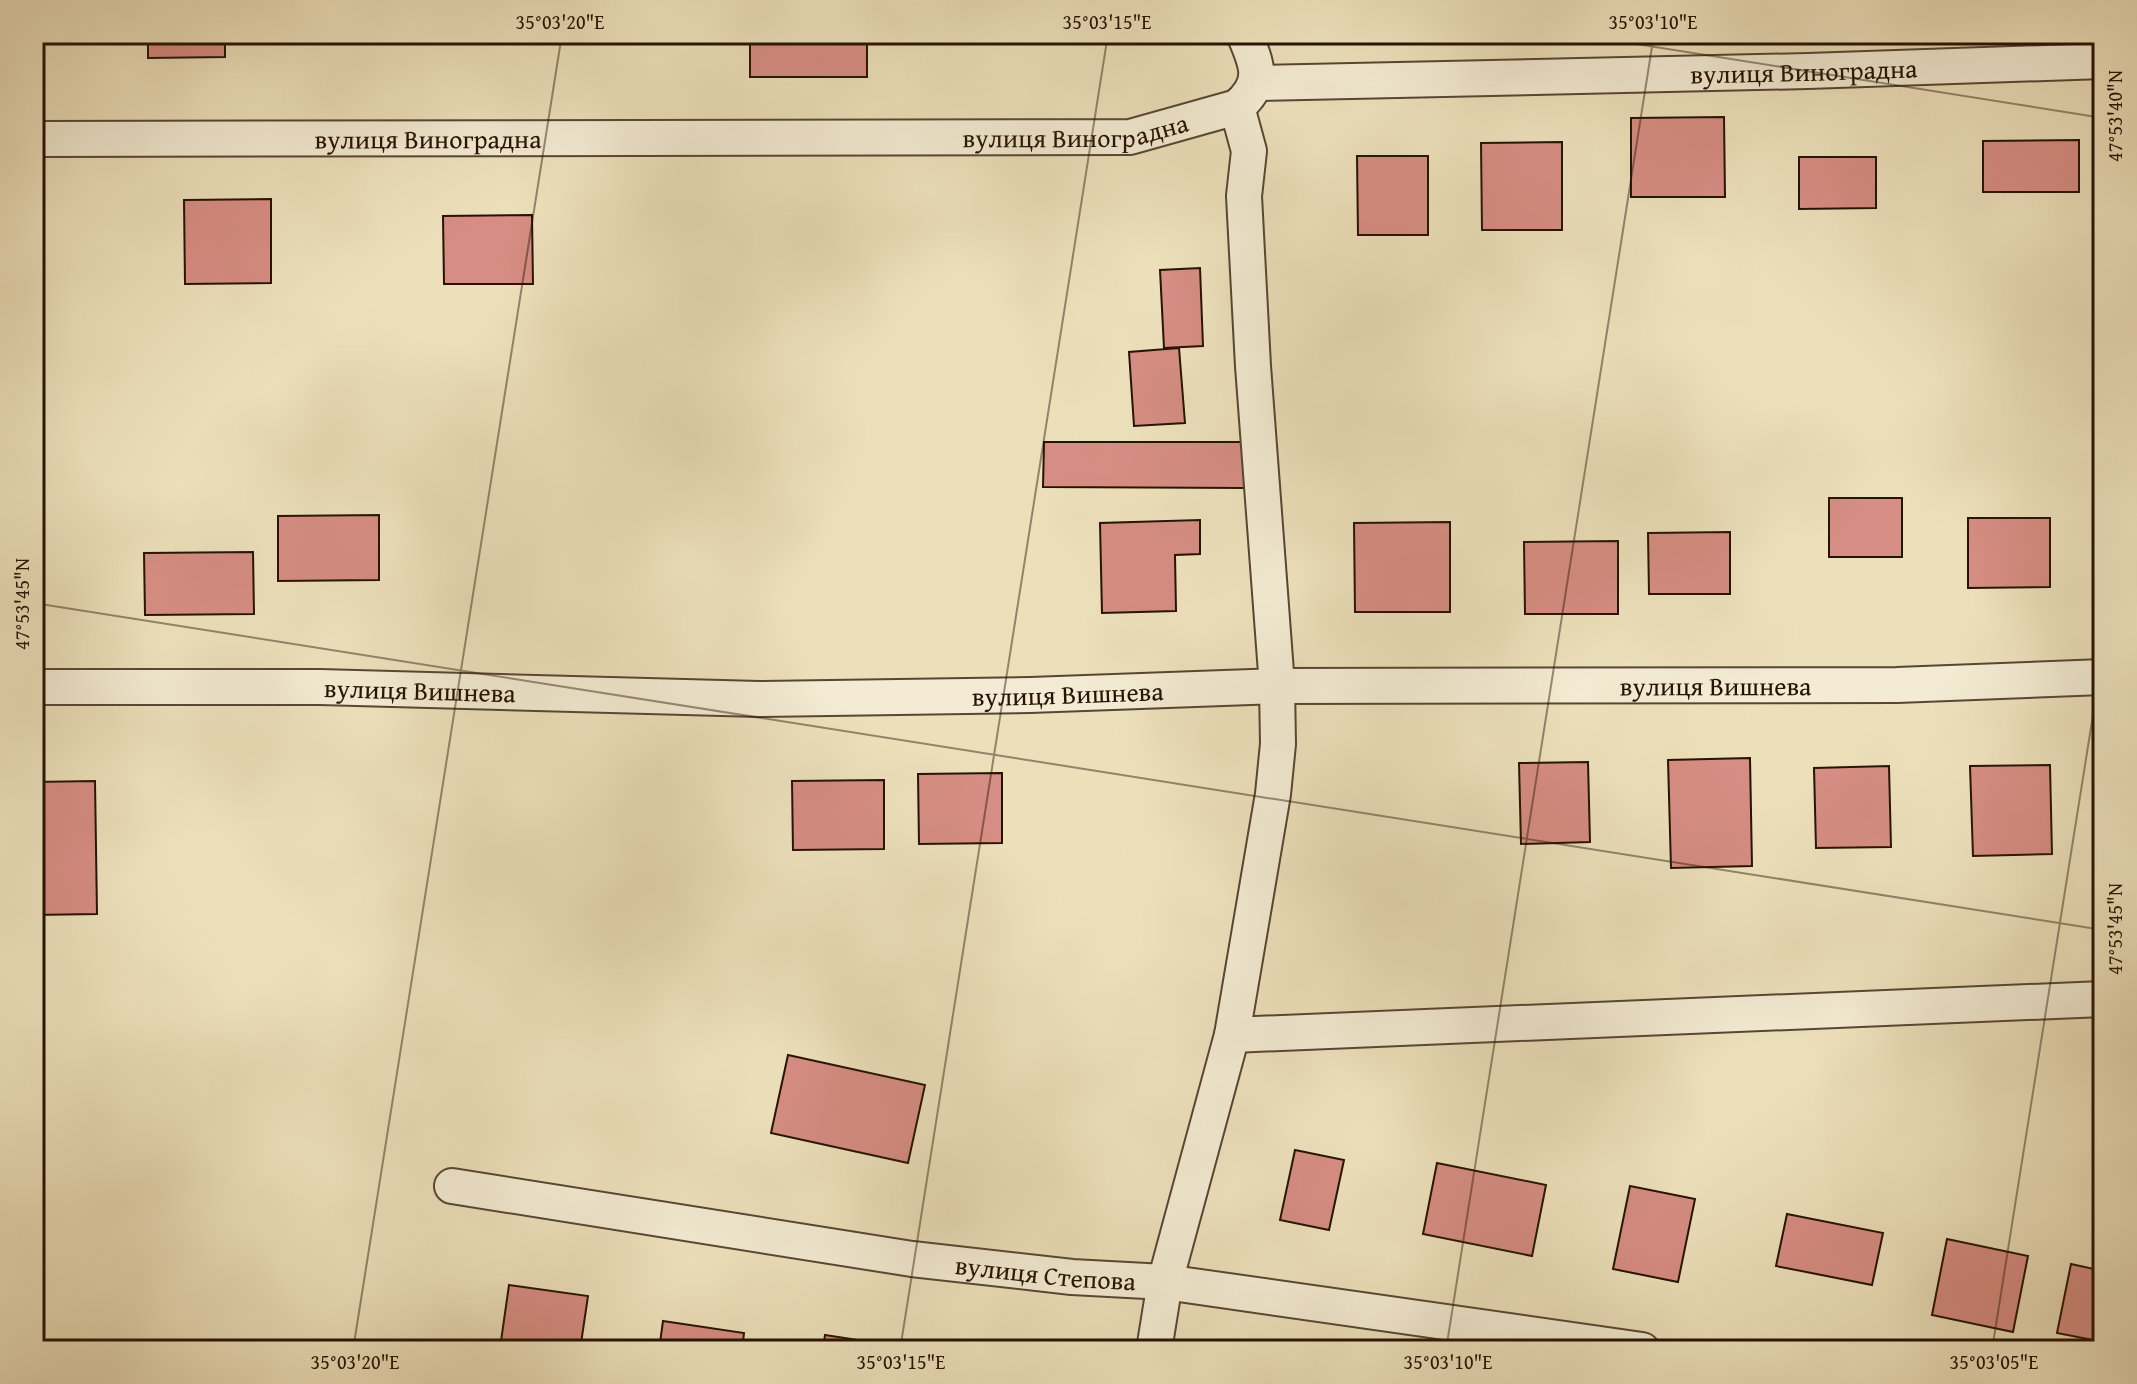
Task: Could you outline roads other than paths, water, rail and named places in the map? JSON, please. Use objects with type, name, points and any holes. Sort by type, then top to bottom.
[{"type":"street","points":[[1154,1350],[1165,1282],[1232,1035],[1273,794],[1278,744],[1277,686],[1253,366],[1244,196],[1249,151],[1246,95],[1257,70],[1244,34]]},
{"type":"street","name":"вулиця Виноградна","points":[[34,139],[1088,139],[1130,137],[1246,95],[2103,61]]},
{"type":"street","name":"вулиця Вишнева","points":[[34,687],[320,687],[759,699],[1030,695],[1277,686],[1897,685],[2103,677]]},
{"type":"street","points":[[1232,1035],[2103,999]]},
{"type":"street","name":"вулиця Степова","points":[[452,1186],[912,1259],[1072,1277],[1165,1282],[1642,1350]]}]
